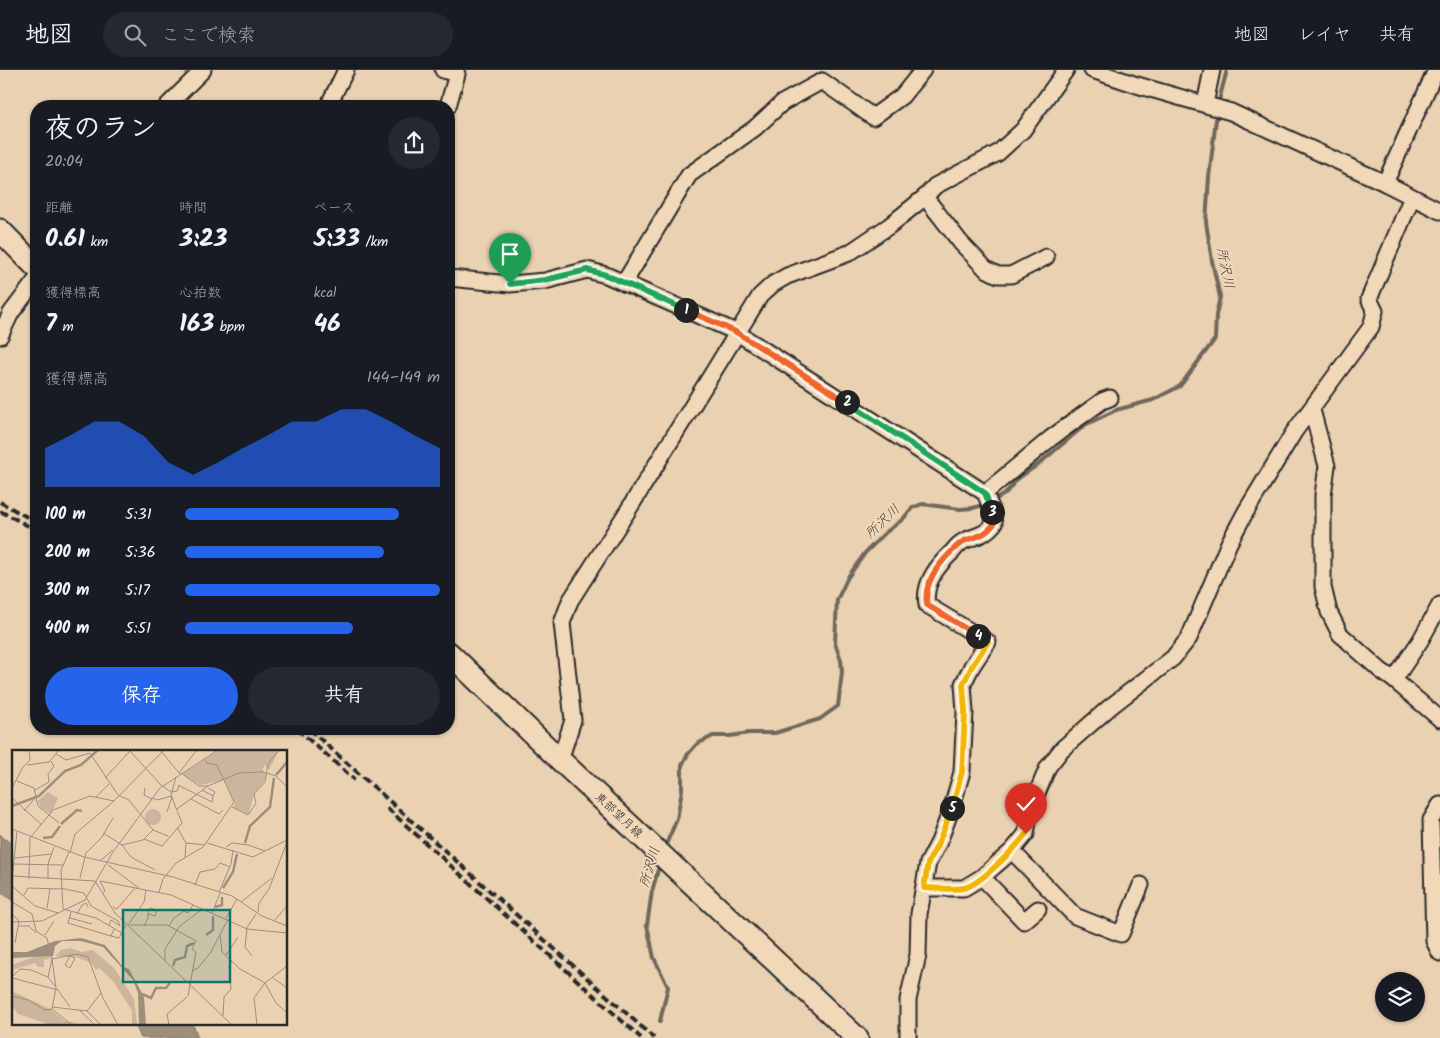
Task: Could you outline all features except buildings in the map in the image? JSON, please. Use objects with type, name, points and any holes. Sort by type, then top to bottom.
[{"type":"main road","points":[[0,230],[30,261]]},
{"type":"main road","name":"東部望月線","points":[[455,658],[560,760],[857,1038]]},
{"type":"street","points":[[173,100],[203,70]]},
{"type":"street","points":[[331,100],[346,70]]},
{"type":"street","points":[[443,70],[457,74],[450,100]]},
{"type":"street","points":[[624,283],[689,176],[755,128],[782,103],[822,82],[873,117],[902,96],[923,70]]},
{"type":"street","points":[[560,760],[573,720],[562,623],[570,601],[760,296],[773,284],[787,276],[849,253],[889,226],[924,197],[934,186],[998,153],[1022,130],[1066,70]]},
{"type":"street","points":[[1092,70],[1231,112],[1385,183],[1440,211]]},
{"type":"street","points":[[1205,104],[1212,70]]},
{"type":"street","points":[[1385,183],[1436,70]]},
{"type":"street","points":[[924,197],[961,243],[986,269],[998,275],[1011,275],[1046,258]]},
{"type":"street","points":[[924,888],[964,888],[982,877],[1012,851],[1026,834],[1030,810],[1048,767],[1062,749],[1110,707],[1172,658],[1189,638],[1228,543],[1294,432],[1312,410],[1371,327],[1375,311],[1368,299],[1412,197]]},
{"type":"street","points":[[455,279],[510,284],[545,280],[587,270],[606,275],[736,332],[985,493],[992,510],[994,524],[987,533],[962,542],[940,563],[930,580],[926,599],[927,605],[988,642],[963,684],[965,712],[962,772],[939,842],[928,863],[919,914],[918,956],[908,1000],[908,1038]]},
{"type":"street","points":[[0,336],[6,310],[30,286]]},
{"type":"street","points":[[985,493],[1051,438],[1102,401],[1110,398]]},
{"type":"street","points":[[1312,410],[1327,466],[1322,495],[1322,587],[1329,612],[1340,634],[1380,670],[1440,719]]},
{"type":"street","points":[[1394,680],[1420,641],[1440,605]]},
{"type":"street","points":[[1440,805],[1430,820],[1434,942],[1440,953]]},
{"type":"street","points":[[1012,851],[1075,916],[1121,934],[1140,885]]},
{"type":"street","points":[[982,877],[1024,921],[1038,909]]},
{"type":"shaded area","points":[[0,834],[4,839],[12,843],[12,900],[0,891]]},
{"type":"shaded area","points":[[136,1026],[193,1026],[198,1038],[141,1038]]},
{"type":"waterway","name":"所沢川","points":[[1218,104],[1227,70]]},
{"type":"waterway","name":"所沢川","points":[[992,501],[1005,494],[1017,479],[1040,463],[1085,425],[1116,410],[1153,400],[1180,386],[1215,339],[1216,315],[1220,297],[1206,222],[1217,111]]},
{"type":"waterway","name":"所沢川","points":[[664,849],[677,819],[682,790],[682,765],[688,754],[697,744],[713,736],[775,733],[820,719],[838,706],[842,672],[841,660],[835,643],[837,600],[848,577],[865,553],[885,533],[903,519],[912,508],[922,504],[960,509],[986,504]]},
{"type":"waterway","name":"所沢川","points":[[660,863],[652,891],[647,925],[654,958],[668,987],[660,1021]]},
{"type":"railway","points":[[0,502],[30,519]]},
{"type":"railway","points":[[0,511],[30,527]]},
{"type":"railway","points":[[304,735],[355,780]]},
{"type":"railway","points":[[316,735],[654,1038]]},
{"type":"railway","points":[[387,808],[641,1038]]},
{"type":"route","points":[[510,284],[545,280],[587,270],[606,275],[736,332],[985,493],[992,510],[994,524],[987,533],[962,542],[940,563],[930,580],[926,599],[927,605],[988,642],[963,684],[965,712],[962,772],[939,842],[928,863],[924,888],[964,888],[982,877],[1012,851],[1026,834]]}]
